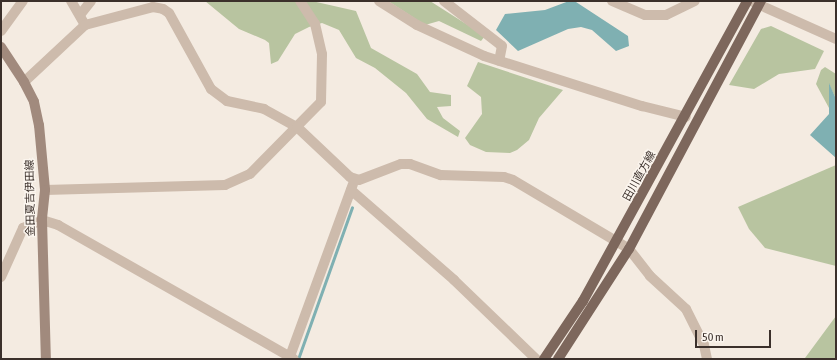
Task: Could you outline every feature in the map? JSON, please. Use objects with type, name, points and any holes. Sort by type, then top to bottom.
[{"type":"main road","name":"田川直方線","points":[[544,359],[583,301],[686,117],[747,1]]},
{"type":"main road","points":[[558,359],[628,249],[757,2]]},
{"type":"main road","name":"金田夏吉伊田線","points":[[1,47],[24,82],[34,102],[39,125],[45,190],[42,220],[46,359]]},
{"type":"street","points":[[1,31],[23,1]]},
{"type":"street","points":[[71,1],[80,15],[84,25]]},
{"type":"street","points":[[80,15],[91,1]]},
{"type":"street","points":[[45,190],[225,185],[250,174],[321,102],[322,54],[315,24],[300,1]]},
{"type":"street","points":[[379,1],[417,25],[499,61],[642,106],[686,117]]},
{"type":"street","points":[[444,1],[502,46],[499,61]]},
{"type":"street","points":[[612,1],[645,15],[666,15],[695,1]]},
{"type":"street","points":[[757,2],[836,39]]},
{"type":"street","points":[[24,82],[84,25],[153,7],[163,9],[169,13],[211,89],[227,101],[264,109],[296,127],[350,177],[357,179],[400,164],[410,164],[441,175],[504,177],[617,241],[628,249],[650,276],[686,309],[704,345],[707,359]]},
{"type":"street","points":[[1,277],[23,228],[42,220],[58,225],[291,358],[351,190],[357,179]]},
{"type":"street","points":[[351,190],[454,280],[536,359]]},
{"type":"green space","points":[[205,1],[312,1],[356,11],[371,48],[417,74],[430,92],[451,95],[451,106],[437,107],[443,118],[460,131],[458,137],[427,119],[406,93],[375,68],[356,58],[339,30],[322,23],[309,27],[295,34],[278,61],[271,64],[269,43],[239,29]]},
{"type":"green space","points":[[388,1],[430,1],[485,36],[481,41],[439,21],[425,25]]},
{"type":"green space","points":[[771,26],[824,51],[815,69],[779,74],[754,89],[729,85],[761,29]]},
{"type":"green space","points":[[478,62],[563,90],[539,118],[529,140],[517,150],[510,153],[486,152],[470,145],[465,138],[482,114],[481,97],[467,86]]},
{"type":"green space","points":[[825,67],[836,74],[836,99],[829,84],[829,108],[816,84],[821,70]]},
{"type":"green space","points":[[836,165],[836,266],[765,248],[749,229],[738,207]]},
{"type":"green space","points":[[836,316],[836,359],[803,359],[805,358]]},
{"type":"water","points":[[569,1],[576,2],[628,36],[629,46],[616,51],[592,30],[581,27],[568,29],[518,51],[496,30],[505,14],[545,10]]},
{"type":"water","points":[[829,83],[836,99],[836,158],[810,135],[829,114]]},
{"type":"waterway","points":[[298,359],[352,207]]}]
